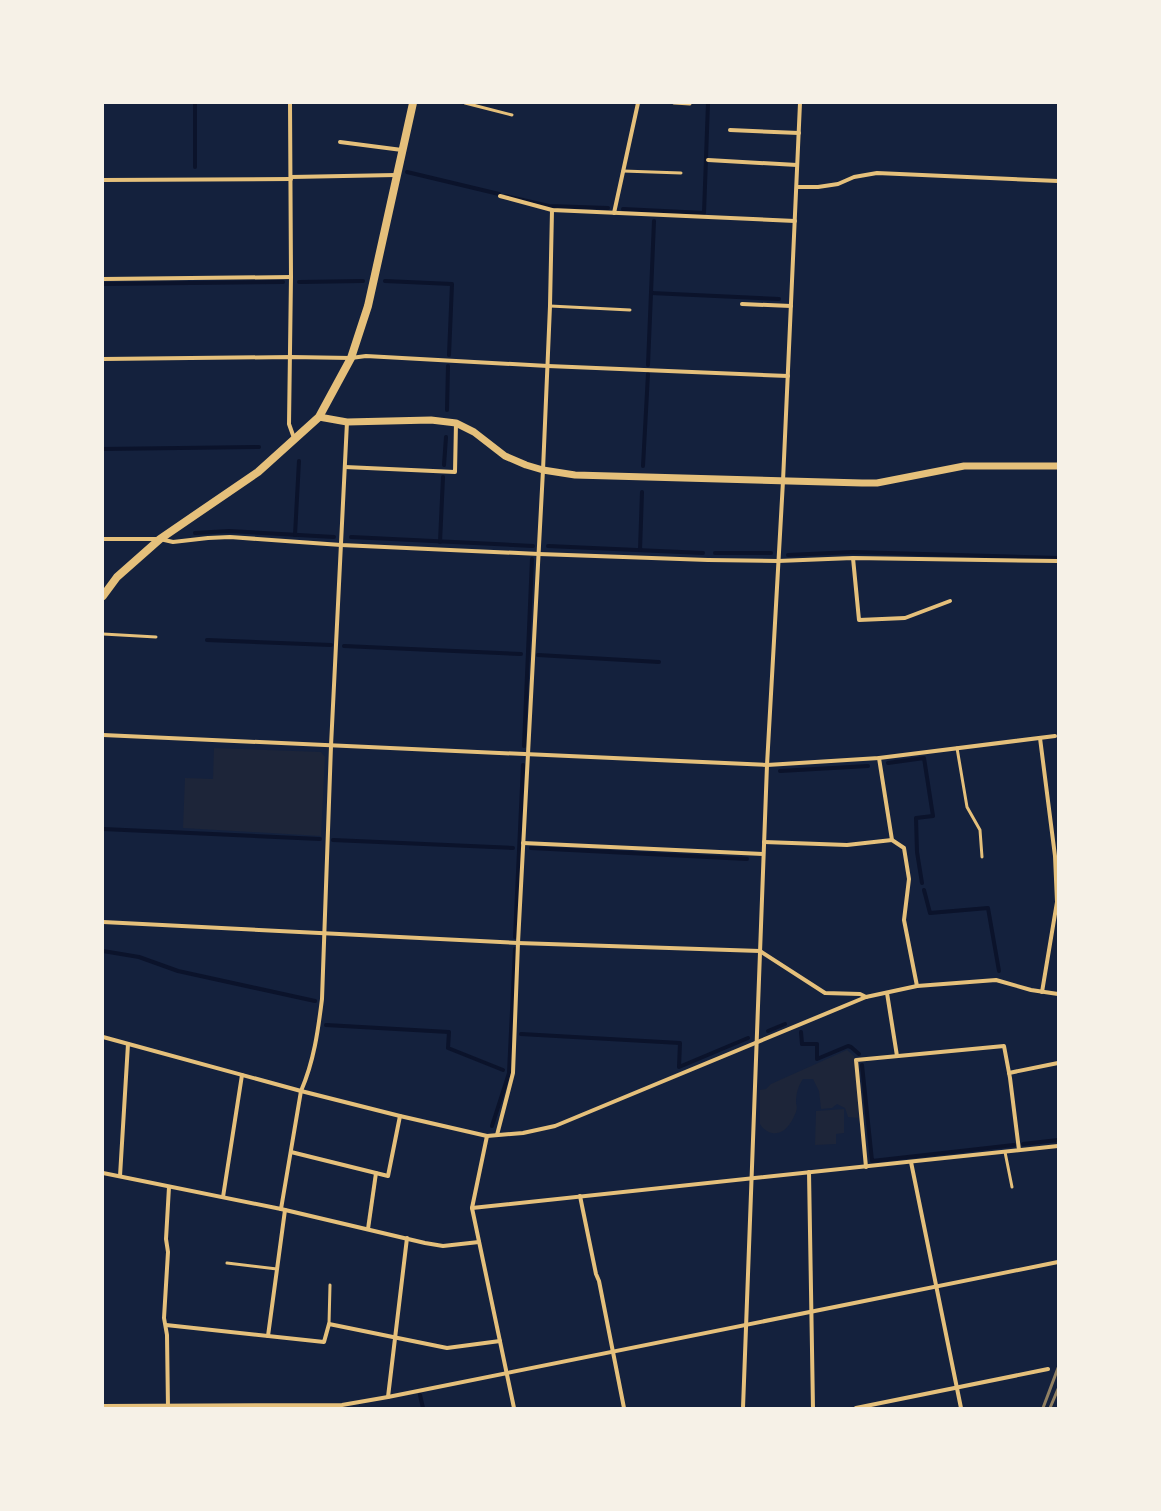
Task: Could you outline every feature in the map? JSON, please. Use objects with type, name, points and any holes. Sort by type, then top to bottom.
[{"type":"main road","points":[[104,593],[117,577],[160,539],[258,472],[319,417],[351,358],[368,306],[413,103]]},
{"type":"street","points":[[290,103],[291,357],[289,424],[295,439]]},
{"type":"street","points":[[614,213],[638,103]]},
{"type":"street","points":[[743,1408],[763,854],[783,481],[800,103]]},
{"type":"street","points":[[730,130],[799,133]]},
{"type":"street","points":[[340,142],[402,150]]},
{"type":"street","points":[[708,160],[797,165]]},
{"type":"street","points":[[797,187],[818,187],[838,184],[854,177],[877,173],[1058,182]]},
{"type":"street","points":[[103,180],[291,178],[396,175]]},
{"type":"street","points":[[500,196],[552,210],[794,221]]},
{"type":"street","points":[[497,1135],[514,1073],[518,943],[548,366],[552,210]]},
{"type":"street","points":[[103,279],[291,277]]},
{"type":"street","points":[[742,304],[791,306]]},
{"type":"street","points":[[103,359],[291,357],[351,358],[366,356],[548,366],[788,376]]},
{"type":"street","points":[[319,417],[347,422],[431,420],[456,423],[474,432],[505,456],[543,470],[575,475],[877,483],[964,466],[1058,466]]},
{"type":"street","points":[[268,1336],[291,1152],[302,1091],[309,1074],[316,1040],[322,999],[331,746],[347,422]]},
{"type":"street","points":[[345,467],[455,472],[456,423]]},
{"type":"street","points":[[103,539],[160,539],[173,542],[230,537],[341,545],[539,554],[778,561],[853,558],[1058,561]]},
{"type":"street","points":[[853,558],[859,620],[905,618],[950,600]]},
{"type":"street","points":[[103,735],[767,765],[879,758],[1055,736]]},
{"type":"street","points":[[1040,738],[1055,856],[1057,902],[1042,992]]},
{"type":"street","points":[[879,758],[892,840]]},
{"type":"street","points":[[764,842],[847,845],[892,840],[904,848],[909,879],[904,920],[917,986]]},
{"type":"street","points":[[523,843],[763,854]]},
{"type":"street","points":[[103,922],[518,943],[760,952],[825,993],[860,994],[866,997]]},
{"type":"street","points":[[103,1037],[302,1091],[400,1116],[488,1136],[523,1133],[555,1126],[866,997],[917,986],[996,980],[1042,992],[1058,994]]},
{"type":"street","points":[[887,993],[897,1056]]},
{"type":"street","points":[[120,1176],[128,1044]]},
{"type":"street","points":[[866,1167],[856,1060],[1004,1046],[1019,1150]]},
{"type":"street","points":[[1009,1073],[1058,1063]]},
{"type":"street","points":[[224,1198],[242,1075]]},
{"type":"street","points":[[291,1152],[388,1176],[400,1116]]},
{"type":"street","points":[[488,1136],[472,1208],[514,1408]]},
{"type":"street","points":[[472,1208],[1058,1146]]},
{"type":"street","points":[[911,1162],[961,1408]]},
{"type":"street","points":[[809,1172],[813,1408]]},
{"type":"street","points":[[103,1173],[283,1210],[425,1243],[443,1246],[479,1242]]},
{"type":"street","points":[[368,1229],[376,1174]]},
{"type":"street","points":[[168,1407],[167,1335],[164,1318],[168,1252],[166,1239],[170,1186]]},
{"type":"street","points":[[580,1196],[596,1274],[599,1281],[624,1408]]},
{"type":"street","points":[[388,1397],[408,1238]]},
{"type":"street","points":[[103,1406],[242,1407],[342,1405],[1058,1262]]},
{"type":"street","points":[[166,1325],[324,1342],[329,1324],[447,1348],[500,1341]]},
{"type":"street","points":[[856,1408],[1048,1369]]},
{"type":"lane","points":[[465,103],[512,115]]},
{"type":"lane","points":[[674,103],[690,104]]},
{"type":"lane","points":[[623,171],[681,173]]},
{"type":"lane","points":[[550,306],[630,310]]},
{"type":"lane","points":[[103,634],[156,637]]},
{"type":"lane","points":[[956,748],[966,807],[980,830],[982,857]]},
{"type":"lane","points":[[1005,1152],[1012,1187]]},
{"type":"lane","points":[[227,1263],[277,1270]]},
{"type":"lane","points":[[329,1324],[330,1285]]},
{"type":"shaded area","points":[[214,748],[321,752],[325,757],[321,836],[183,828],[185,778],[213,779]]},
{"type":"shaded area","points":[[847,1050],[854,1056],[859,1118],[848,1117],[845,1108],[837,1104],[832,1108],[821,1109],[819,1091],[813,1079],[803,1079],[797,1093],[796,1112],[787,1127],[781,1132],[772,1133],[768,1132],[762,1127],[760,1124],[760,1090],[766,1089],[771,1084]]},
{"type":"shaded area","points":[[844,1109],[844,1133],[836,1134],[836,1144],[815,1145],[816,1111]]},
{"type":"waterway","points":[[195,103],[195,167]]},
{"type":"waterway","points":[[623,209],[704,213],[708,103]]},
{"type":"waterway","points":[[407,172],[499,194]]},
{"type":"waterway","points":[[506,196],[549,206],[608,208]]},
{"type":"waterway","points":[[648,365],[654,221]]},
{"type":"waterway","points":[[299,282],[363,281]]},
{"type":"waterway","points":[[385,281],[452,284],[449,355]]},
{"type":"waterway","points":[[103,284],[283,282]]},
{"type":"waterway","points":[[651,293],[779,299]]},
{"type":"waterway","points":[[447,410],[448,366]]},
{"type":"waterway","points":[[643,466],[648,374]]},
{"type":"waterway","points":[[444,465],[446,437]]},
{"type":"waterway","points":[[103,449],[259,447]]},
{"type":"waterway","points":[[295,535],[299,461]]},
{"type":"waterway","points":[[440,542],[443,477]]},
{"type":"waterway","points":[[640,550],[642,492]]},
{"type":"waterway","points":[[195,533],[229,531],[334,537]]},
{"type":"waterway","points":[[351,537],[533,546]]},
{"type":"waterway","points":[[548,546],[703,553]]},
{"type":"waterway","points":[[788,555],[853,552],[1058,558]]},
{"type":"waterway","points":[[715,553],[771,553]]},
{"type":"waterway","points":[[524,746],[532,559]]},
{"type":"waterway","points":[[207,640],[331,645]]},
{"type":"waterway","points":[[344,646],[521,654]]},
{"type":"waterway","points":[[538,655],[659,662]]},
{"type":"waterway","points":[[888,763],[924,758],[933,816],[916,818],[917,852],[922,883]]},
{"type":"waterway","points":[[515,937],[523,765]]},
{"type":"waterway","points":[[780,771],[868,766]]},
{"type":"waterway","points":[[103,829],[320,839]]},
{"type":"waterway","points":[[333,840],[513,848]]},
{"type":"waterway","points":[[531,848],[747,859]]},
{"type":"waterway","points":[[924,890],[930,913],[988,908],[999,971]]},
{"type":"waterway","points":[[492,1126],[509,1073],[515,949]]},
{"type":"waterway","points":[[103,951],[139,957],[178,971],[315,1001]]},
{"type":"waterway","points":[[768,1031],[785,1024]]},
{"type":"waterway","points":[[326,1025],[449,1032],[448,1048],[503,1070]]},
{"type":"waterway","points":[[801,1032],[802,1044],[817,1044],[817,1059],[848,1046],[859,1054]]},
{"type":"waterway","points":[[521,1034],[680,1043],[679,1067],[748,1038]]},
{"type":"waterway","points":[[862,1065],[872,1161],[1014,1145]]},
{"type":"waterway","points":[[1023,1144],[1058,1140]]},
{"type":"waterway","points":[[420,1395],[423,1408]]},
{"type":"railway","points":[[1043,1408],[1058,1368]]},
{"type":"railway","points":[[1050,1408],[1058,1389]]}]
